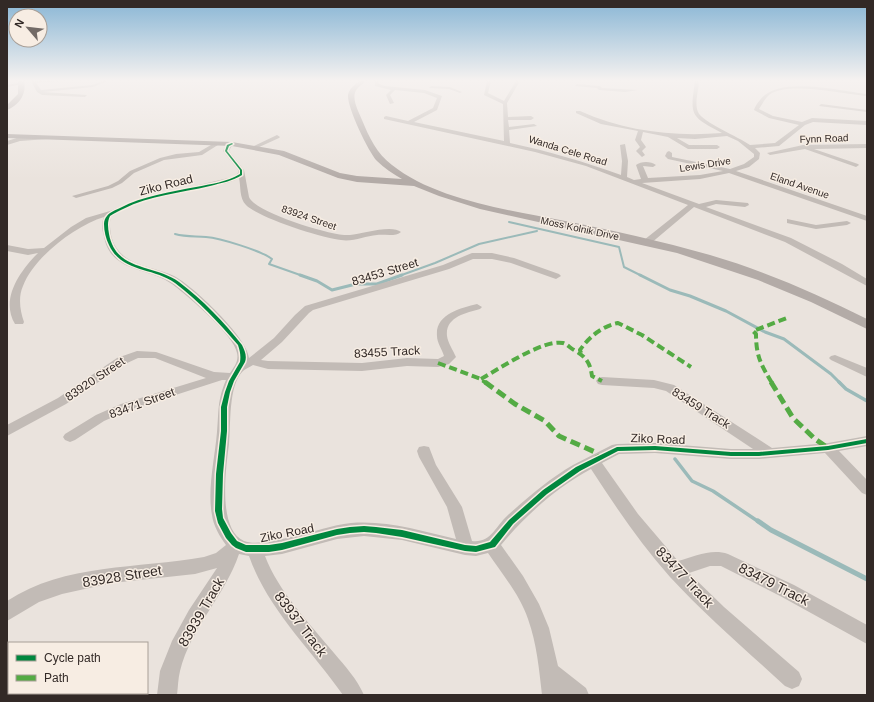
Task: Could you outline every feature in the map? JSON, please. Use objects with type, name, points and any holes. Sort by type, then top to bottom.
[{"type":"main road","name":"Moss Kolnik Drive","points":[[357,114],[373,149],[380,159],[416,183],[442,194],[484,206],[647,242],[703,257],[758,275],[807,295],[867,325]]},
{"type":"main road","points":[[7,136],[232,144],[255,147],[281,153],[338,175],[357,179],[416,183]]},
{"type":"main road","points":[[381,180],[398,172]]},
{"type":"street","points":[[409,123],[427,114]]},
{"type":"street","points":[[506,114],[507,143]]},
{"type":"street","points":[[582,114],[598,122],[670,136],[695,137],[728,134]]},
{"type":"street","points":[[698,114],[706,123],[750,147],[758,156]]},
{"type":"street","points":[[763,114],[803,124]]},
{"type":"street","name":"Wanda Cele Road","points":[[386,118],[553,154],[624,178],[788,240],[867,282]]},
{"type":"street","points":[[506,119],[531,118]]},
{"type":"street","points":[[750,147],[777,145],[803,124],[812,120],[821,119],[867,123]]},
{"type":"street","points":[[506,129],[534,126]]},
{"type":"street","points":[[641,131],[638,140],[643,147],[639,151],[642,155]]},
{"type":"street","points":[[670,136],[681,144],[710,154]]},
{"type":"street","points":[[255,147],[277,137]]},
{"type":"street","points":[[7,143],[20,140],[47,138]]},
{"type":"street","points":[[76,196],[110,187],[117,184],[124,177],[137,169],[168,158],[200,154],[218,143]]},
{"type":"street","points":[[232,144],[228,146],[226,151],[241,170],[241,174]]},
{"type":"street","points":[[623,145],[625,161],[624,178]]},
{"type":"street","points":[[803,146],[838,160],[856,165]]},
{"type":"street","name":"Fynn Road","points":[[758,156],[803,146],[867,146]]},
{"type":"street","points":[[693,148],[717,147]]},
{"type":"street","name":"Eland Avenue","points":[[669,153],[668,156],[670,158],[703,164],[730,172],[865,218]]},
{"type":"street","name":"Lewis Drive","points":[[632,181],[702,176],[730,172],[754,160],[758,156]]},
{"type":"street","points":[[644,180],[639,165],[654,165]]},
{"type":"street","name":"Ziko Road","points":[[19,322],[15,299],[22,278],[46,250],[82,223],[142,200],[221,182],[235,178],[241,174]]},
{"type":"street","name":"83924 Street","points":[[241,174],[244,179],[246,199],[248,203],[256,209],[325,235],[340,238],[398,232]]},
{"type":"street","points":[[647,242],[696,205],[716,202],[745,205]]},
{"type":"street","points":[[111,213],[106,218],[106,230],[108,239],[120,259],[130,265],[172,279],[206,305],[240,345],[244,358],[236,373],[224,407],[224,428],[218,476],[219,515],[223,527],[234,548]]},
{"type":"street","name":"Eland Avenue","points":[[790,221],[816,227],[830,224],[844,224],[865,218]]},
{"type":"street","points":[[7,248],[28,252],[46,250]]},
{"type":"street","name":"83453 Street","points":[[236,373],[271,347],[300,315],[309,308],[446,267],[472,256],[492,256],[514,261],[556,276]]},
{"type":"street","name":"83455 Track","points":[[251,361],[268,365],[362,367],[407,362],[445,362],[450,357],[442,336],[441,327],[448,318],[466,309],[477,307]]},
{"type":"street","name":"83920 Street","points":[[7,431],[62,401],[121,362],[137,354],[156,355],[219,377],[236,373]]},
{"type":"street","points":[[836,358],[867,373]]},
{"type":"street","name":"83471 Street","points":[[70,437],[100,418],[124,407],[219,377]]},
{"type":"street","name":"83459 Track","points":[[602,381],[654,384],[670,388],[770,453]]},
{"type":"street","name":"Ziko Road","points":[[234,548],[275,548],[338,532],[362,529],[380,530],[476,549],[492,545],[510,522],[545,492],[578,469],[617,449],[630,448],[745,454],[828,448],[867,441]]},
{"type":"street","points":[[828,448],[867,489]]},
{"type":"street","points":[[424,451],[428,463],[448,495],[460,519],[465,548]]},
{"type":"street","name":"83477 Track","points":[[594,462],[620,500],[675,570],[713,609],[792,678]]},
{"type":"street","points":[[492,545],[517,582],[536,618],[546,654],[552,695]]},
{"type":"street","name":"83928 Street","points":[[7,612],[31,597],[50,590],[138,572],[196,565],[218,560],[234,548]]},
{"type":"street","name":"83939 Track","points":[[167,695],[170,671],[180,646],[198,611],[218,584],[227,567],[234,548]]},
{"type":"street","name":"83937 Track","points":[[254,549],[259,565],[271,583],[320,651],[347,682],[354,695]]},
{"type":"street","name":"83479 Track","points":[[675,570],[710,560],[722,559],[788,591],[867,635]]},
{"type":"street","points":[[548,671],[579,695]]},
{"type":"waterway","points":[[509,222],[619,247],[624,267],[670,290],[690,296],[726,311],[765,332],[784,339],[831,374],[846,389],[867,401]]},
{"type":"waterway","points":[[399,276],[435,263],[479,244],[537,231]]},
{"type":"waterway","points":[[175,234],[212,238],[240,245],[259,252],[272,259],[269,264],[303,276]]},
{"type":"waterway","points":[[300,275],[317,281],[332,290],[356,284],[377,284],[402,275]]},
{"type":"waterway","points":[[675,459],[692,481],[713,491],[759,522]]},
{"type":"waterway","points":[[758,521],[771,530],[867,579]]},
{"type":"marked path","points":[[787,318],[753,331],[756,334],[756,350],[764,370],[793,418],[815,439],[828,448]]},
{"type":"marked path","points":[[581,353],[580,350],[592,337],[602,329],[618,323],[642,335],[691,367]]},
{"type":"marked path","points":[[481,379],[532,351],[554,344],[564,343],[587,358],[592,376],[602,381]]},
{"type":"marked path","points":[[438,363],[481,379],[515,404],[545,421],[559,436],[595,452],[599,459]]},
{"type":"cycle path","points":[[232,144],[228,146],[226,151],[241,170],[241,174],[235,178],[220,183],[141,200],[112,213],[107,217],[106,228],[108,241],[113,251],[120,258],[138,268],[170,278],[176,282],[207,308],[240,345],[243,359],[230,384],[224,407],[224,431],[219,474],[220,518],[228,536],[238,546],[250,549],[269,549],[282,547],[337,532],[364,529],[402,534],[465,548],[476,549],[492,545],[511,522],[545,492],[578,469],[617,449],[655,448],[731,454],[759,454],[828,448],[867,441]]}]
